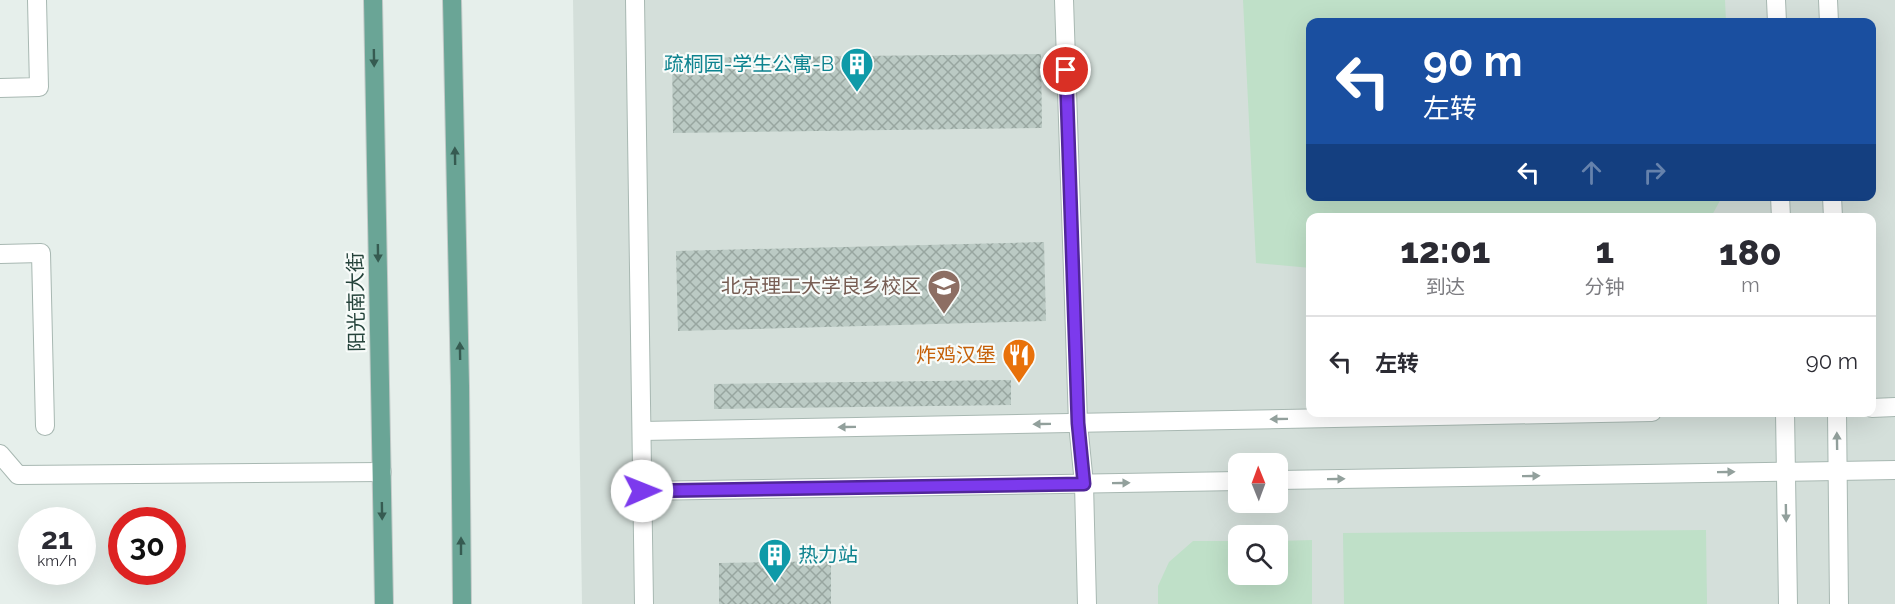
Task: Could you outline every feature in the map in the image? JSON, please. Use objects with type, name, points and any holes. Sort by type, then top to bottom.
[{"type":"main road","name":"阳光南大街","points":[[373,0],[384,604]]},
{"type":"main road","points":[[452,0],[462,604]]},
{"type":"street","points":[[0,88],[39,87],[37,0]]},
{"type":"street","points":[[635,0],[644,604]]},
{"type":"street","points":[[1064,0],[1078,423],[1084,484],[1087,604]]},
{"type":"street","points":[[1776,0],[1777,18]]},
{"type":"street","points":[[1828,0],[1829,18]]},
{"type":"street","points":[[0,254],[41,253],[45,426]]},
{"type":"street","points":[[1876,408],[1895,407]]},
{"type":"street","points":[[642,431],[1391,417]]},
{"type":"street","points":[[1785,417],[1788,604]]},
{"type":"street","points":[[1837,417],[1839,604]]},
{"type":"street","points":[[0,454],[18,474],[382,472]]},
{"type":"street","points":[[1288,480],[1895,470]]},
{"type":"street","points":[[642,491],[1228,481]]},
{"type":"shaded area","name":"北京理工大学良乡校区","points":[[573,0],[1895,0],[1895,604],[582,604]]},
{"type":"green space","points":[[1243,0],[1725,0],[1726,18],[1306,18],[1306,201],[1720,201],[1713,213],[1306,213],[1306,268],[1256,263]]},
{"type":"green space","points":[[1706,530],[1707,604],[1344,604],[1343,533]]},
{"type":"green space","points":[[1312,540],[1312,604],[1158,604],[1158,586],[1169,562],[1193,541],[1228,541],[1228,585],[1288,585],[1288,541]]},
{"type":"building","name":"疏桐园-学生公寓-B","points":[[1041,54],[1042,128],[673,133],[672,58]]},
{"type":"building","points":[[1044,242],[1046,321],[678,331],[676,251]]},
{"type":"building","points":[[1011,380],[1011,405],[714,409],[714,384]]},
{"type":"building","name":"热力站","points":[[831,561],[831,604],[719,604],[719,563]]},
{"type":"place","name":"疏桐园-学生公寓-B","points":[[857,93]]},
{"type":"place","name":"北京理工大学良乡校区","points":[[944,315]]},
{"type":"place","name":"炸鸡汉堡","points":[[1019,384]]},
{"type":"place","name":"热力站","points":[[775,584]]},
{"type":"route","points":[[642,491],[1084,484],[1078,423],[1066,70]]}]
